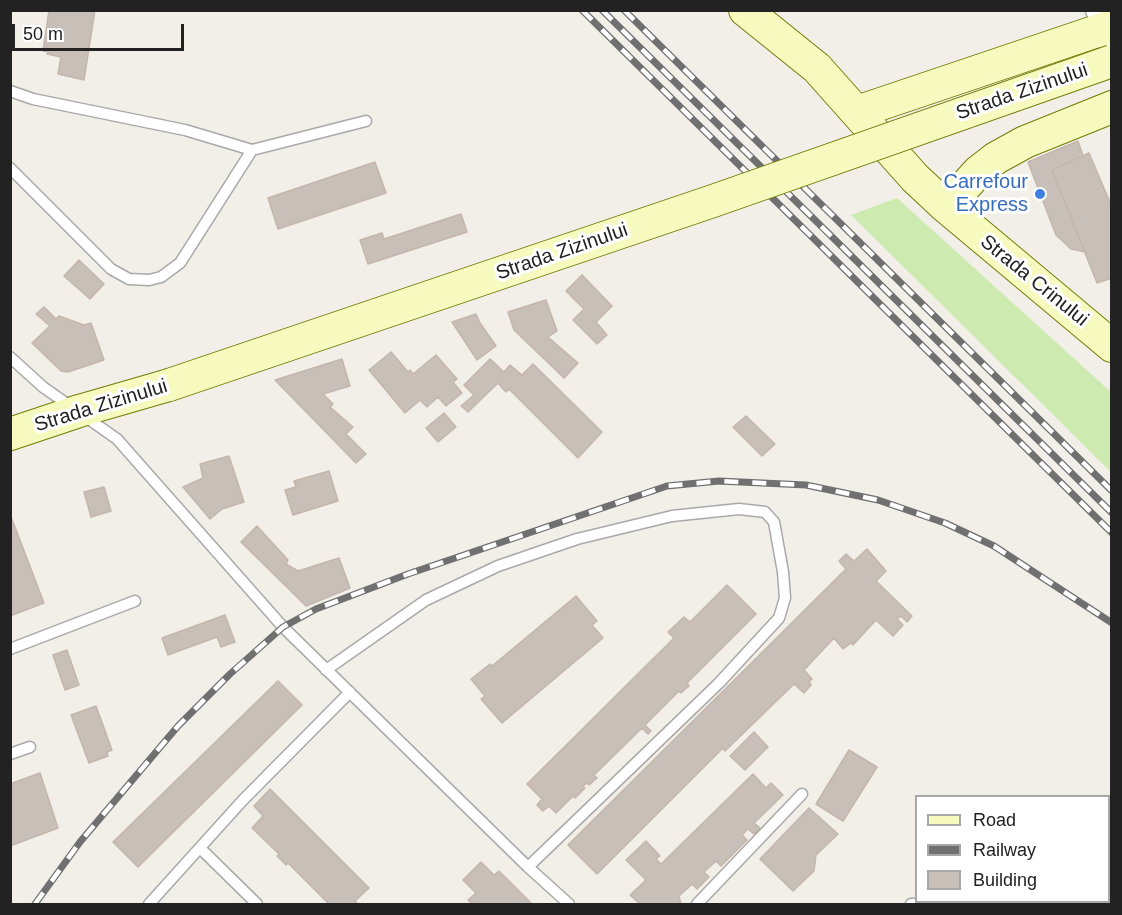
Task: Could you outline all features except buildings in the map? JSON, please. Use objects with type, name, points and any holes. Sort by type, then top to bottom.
[{"type":"main road","name":"Strada Crinului","points":[[745,10],[817,68],[915,178],[946,207],[1112,346]]},
{"type":"main road","name":"Strada Zizinului","points":[[857,112],[1106,29]]},
{"type":"main road","name":"Strada Zizinului","points":[[10,434],[169,385],[701,205],[1112,61]]},
{"type":"main road","points":[[946,207],[978,172],[996,158],[1025,142],[1110,112]]},
{"type":"lane","points":[[10,91],[33,99],[185,130],[252,150],[366,121]]},
{"type":"lane","points":[[10,168],[111,269],[129,279],[149,280],[161,277],[180,263],[252,150]]},
{"type":"lane","points":[[10,357],[43,387],[117,439],[283,627],[528,867],[569,904]]},
{"type":"lane","points":[[326,670],[426,600],[498,566],[577,539],[672,516],[739,509],[765,512],[774,522],[783,572],[785,598],[779,618],[719,682],[528,867]]},
{"type":"lane","points":[[10,649],[135,600]]},
{"type":"lane","points":[[148,904],[243,800],[350,692]]},
{"type":"lane","points":[[10,754],[30,747]]},
{"type":"lane","points":[[697,904],[802,794]]},
{"type":"lane","points":[[200,848],[257,904]]},
{"type":"lane","points":[[911,904],[947,904]]},
{"type":"green space","points":[[897,198],[1111,392],[1111,472],[851,215]]},
{"type":"railway","points":[[582,10],[1112,533]]},
{"type":"railway","points":[[602,10],[1112,513]]},
{"type":"railway","points":[[624,10],[1112,491]]},
{"type":"railway","points":[[35,904],[80,842],[178,726],[230,674],[283,627],[316,609],[408,574],[667,486],[719,481],[806,485],[878,500],[945,523],[994,546],[1112,623]]},
{"type":"place","name":"Carrefour Express","points":[[1040,194]]}]
